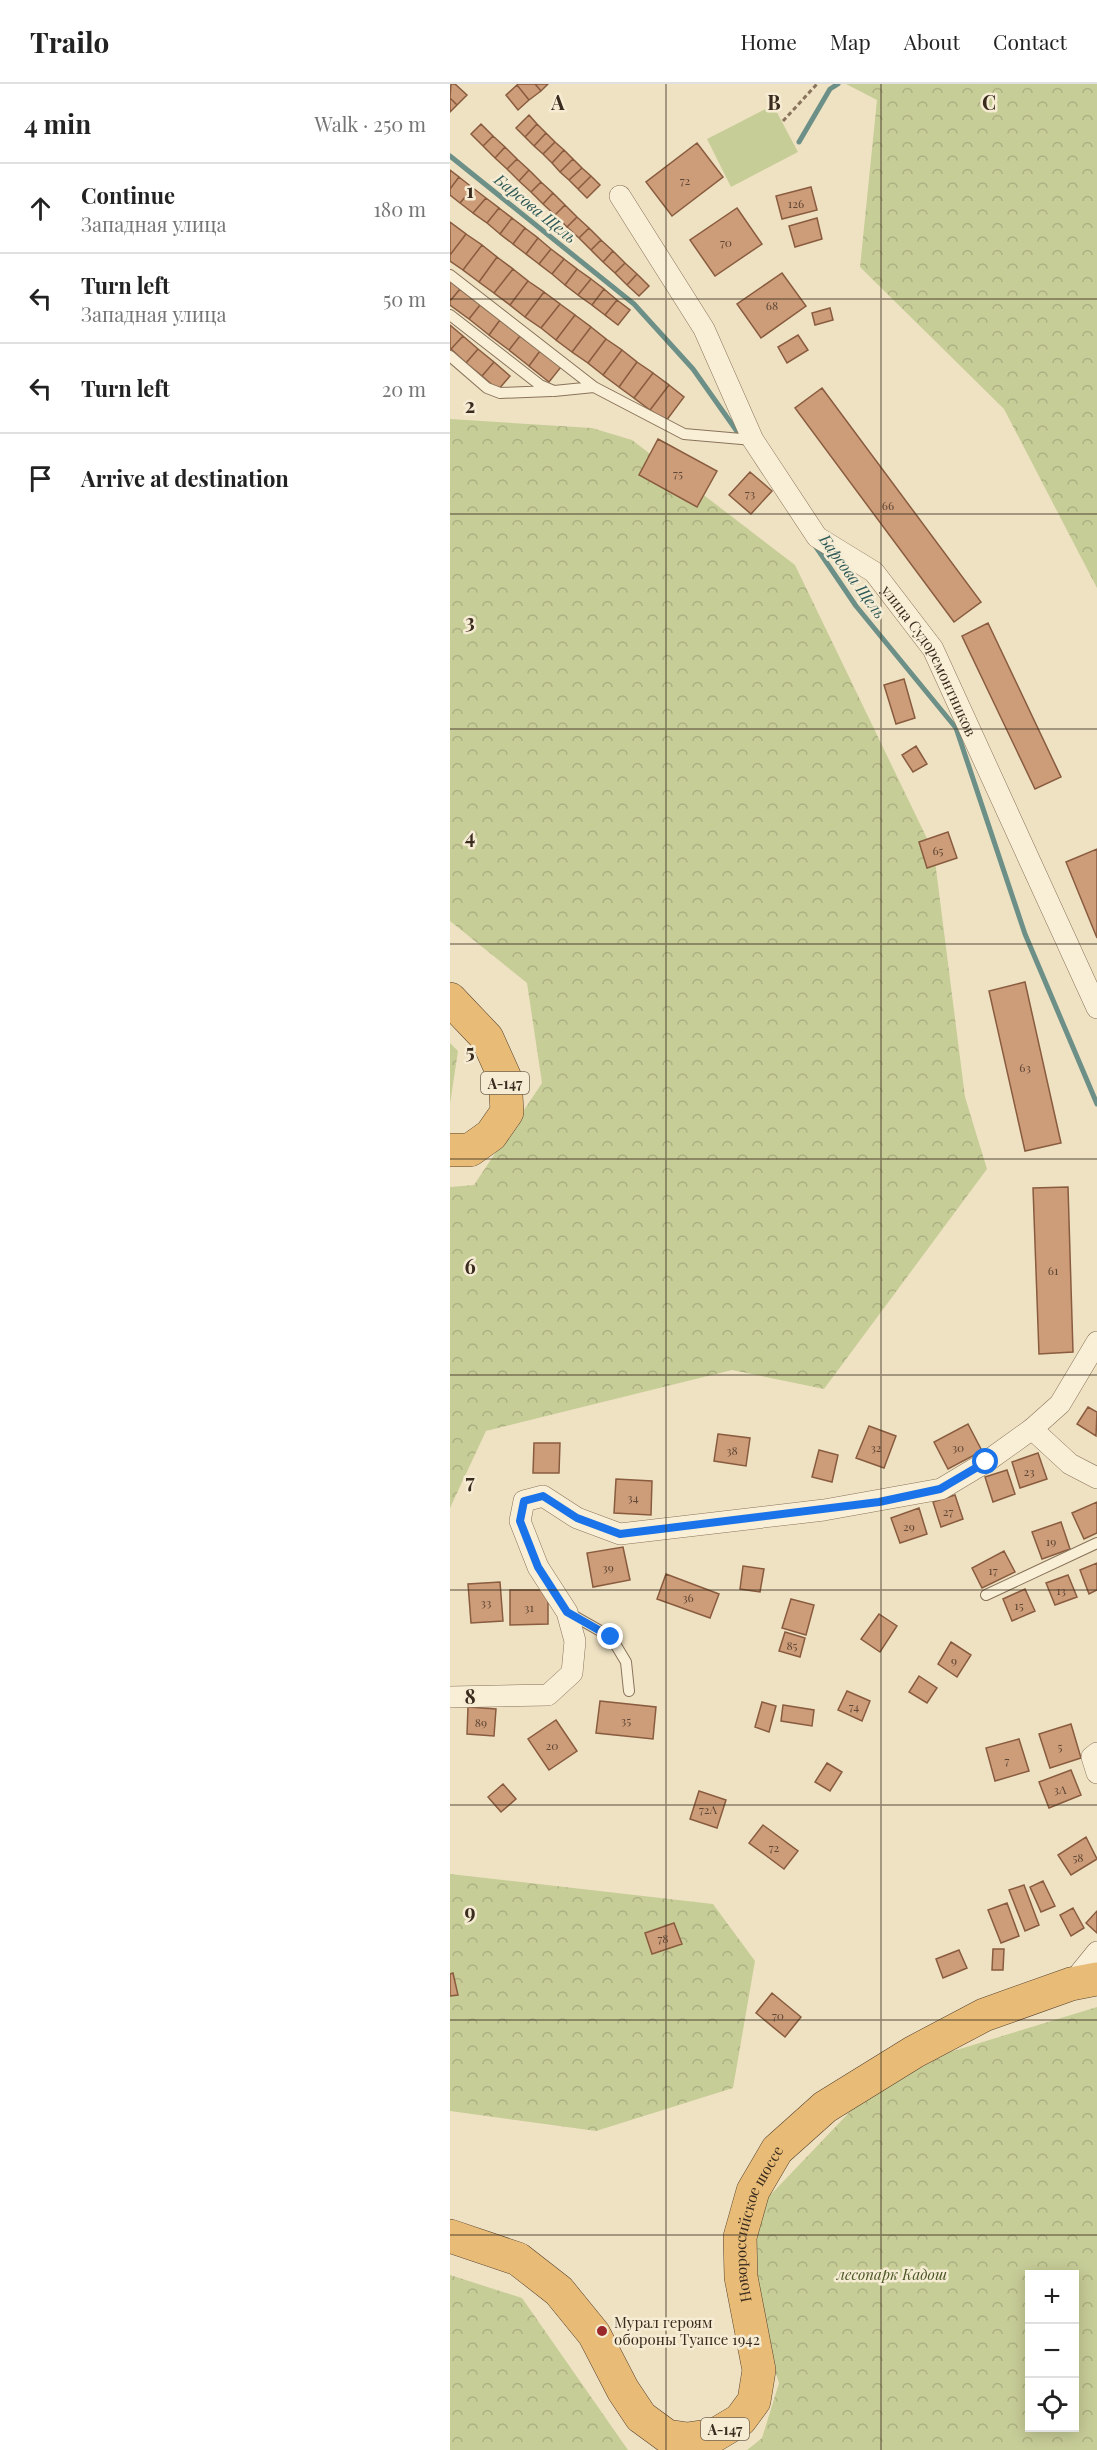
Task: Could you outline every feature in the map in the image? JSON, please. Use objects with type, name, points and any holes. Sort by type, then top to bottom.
[{"type":"highway","name":"А-147","points":[[450,999],[487,1038],[505,1078],[507,1112],[491,1135],[470,1150],[450,1150]]},
{"type":"highway","name":"Новороссийское шоссе","points":[[450,2236],[518,2259],[559,2291],[594,2334],[623,2390],[642,2418],[667,2436],[687,2439],[715,2435],[740,2420],[754,2401],[759,2370],[741,2277],[740,2237],[753,2191],[777,2150],[825,2107],[914,2052],[984,2015],[1084,1982]]},
{"type":"street","name":"улица Судоремонтников","points":[[620,196],[704,329],[753,440],[817,537],[874,572],[933,649],[1097,1008]]},
{"type":"street","points":[[450,1697],[548,1695],[573,1673],[575,1641],[567,1612],[538,1567],[520,1521],[524,1501],[543,1496],[577,1518],[620,1534],[824,1510],[940,1489],[986,1462],[1032,1429],[1060,1404],[1097,1342]]},
{"type":"street","points":[[1032,1429],[1070,1464],[1097,1478]]},
{"type":"street","points":[[1097,1753],[1092,1757],[1097,1773]]},
{"type":"street","points":[[1084,1982],[1097,1952]]},
{"type":"lane","points":[[450,275],[594,387],[684,434],[753,440]]},
{"type":"lane","points":[[450,315],[540,385],[554,391]]},
{"type":"lane","points":[[450,356],[488,388],[500,393],[594,387]]},
{"type":"lane","points":[[986,1595],[1097,1543]]},
{"type":"lane","points":[[567,1612],[611,1637],[626,1662],[629,1691]]},
{"type":"path","points":[[783,121],[817,84]]},
{"type":"green space","points":[[846,84],[1097,84],[1097,588],[1004,409],[860,267],[877,100]]},
{"type":"green space","points":[[773,105],[798,152],[731,187],[707,139]]},
{"type":"green space","points":[[450,419],[592,428],[632,440],[795,565],[934,853],[965,1097],[987,1169],[824,1389],[732,1370],[486,1431],[450,1508],[450,1187],[474,1185],[542,1083],[527,983],[450,921]]},
{"type":"green space","points":[[450,1043],[458,1051],[450,1104]]},
{"type":"green space","points":[[450,1874],[713,1904],[755,1961],[733,2088],[596,2131],[450,2111]]},
{"type":"green space","name":"лесопарк Кадош","points":[[1097,2007],[1097,2450],[747,2450],[762,2438],[779,2383],[753,2302],[756,2210],[862,2099],[950,2052]]},
{"type":"green space","points":[[450,2275],[522,2298],[628,2450],[450,2450]]},
{"type":"building","points":[[451,84],[455,84],[467,95],[457,105],[450,98]]},
{"type":"building","points":[[518,84],[535,84],[541,91],[529,100]]},
{"type":"building","points":[[535,84],[548,84],[541,91]]},
{"type":"building","points":[[517,85],[529,100],[518,110],[506,95]]},
{"type":"building","points":[[450,98],[457,105],[450,112]]},
{"type":"building","points":[[529,115],[537,124],[525,137],[516,128]]},
{"type":"building","points":[[481,124],[493,136],[483,146],[471,134]]},
{"type":"building","points":[[537,124],[546,133],[534,146],[525,137]]},
{"type":"building","points":[[546,133],[555,142],[543,154],[534,146]]},
{"type":"building","points":[[493,136],[505,147],[495,158],[483,146]]},
{"type":"building","points":[[555,142],[564,150],[552,163],[543,154]]},
{"type":"building","points":[[697,143],[723,177],[672,216],[646,182]]},
{"type":"building","points":[[505,147],[517,159],[507,169],[495,158]]},
{"type":"building","points":[[564,150],[573,159],[560,172],[552,163]]},
{"type":"building","points":[[517,159],[529,170],[519,181],[507,169]]},
{"type":"building","points":[[573,159],[582,168],[569,180],[560,172]]},
{"type":"building","points":[[582,168],[591,176],[578,189],[569,180]]},
{"type":"building","points":[[450,170],[459,177],[450,189]]},
{"type":"building","points":[[529,170],[541,182],[531,192],[519,181]]},
{"type":"building","points":[[591,176],[600,185],[587,198],[578,189]]},
{"type":"building","points":[[459,177],[473,188],[460,203],[450,195],[450,189]]},
{"type":"building","points":[[541,182],[553,193],[543,204],[531,192]]},
{"type":"building","points":[[811,187],[817,210],[782,219],[776,196]]},
{"type":"building","points":[[473,188],[486,198],[473,213],[460,203]]},
{"type":"building","points":[[553,193],[565,205],[555,215],[543,204]]},
{"type":"building","points":[[486,198],[499,208],[487,223],[473,213]]},
{"type":"building","points":[[565,205],[577,217],[567,227],[555,215]]},
{"type":"building","points":[[499,208],[512,218],[500,234],[487,223]]},
{"type":"building","points":[[737,208],[762,244],[715,276],[690,240]]},
{"type":"building","points":[[577,217],[589,228],[579,238],[567,227]]},
{"type":"building","points":[[512,218],[525,228],[513,244],[500,234]]},
{"type":"building","points":[[817,218],[822,239],[795,247],[789,226]]},
{"type":"building","points":[[450,222],[466,234],[450,255]]},
{"type":"building","points":[[525,228],[538,238],[526,254],[513,244]]},
{"type":"building","points":[[589,228],[601,240],[591,250],[579,238]]},
{"type":"building","points":[[466,234],[482,245],[463,270],[450,261],[450,255]]},
{"type":"building","points":[[538,238],[551,249],[539,264],[526,254]]},
{"type":"building","points":[[601,240],[613,251],[603,262],[591,250]]},
{"type":"building","points":[[482,245],[497,257],[479,282],[463,270]]},
{"type":"building","points":[[551,249],[564,259],[552,274],[539,264]]},
{"type":"building","points":[[613,251],[625,263],[615,273],[603,262]]},
{"type":"building","points":[[497,257],[513,269],[494,293],[479,282]]},
{"type":"building","points":[[564,259],[577,269],[565,285],[552,274]]},
{"type":"building","points":[[625,263],[637,274],[627,285],[615,273]]},
{"type":"building","points":[[513,269],[528,281],[510,305],[494,293]]},
{"type":"building","points":[[577,269],[591,279],[578,295],[565,285]]},
{"type":"building","points":[[782,273],[806,306],[761,338],[737,304]]},
{"type":"building","points":[[637,274],[649,286],[639,296],[627,285]]},
{"type":"building","points":[[591,279],[604,289],[592,305],[578,295]]},
{"type":"building","points":[[450,281],[460,289],[450,301]]},
{"type":"building","points":[[528,281],[544,292],[525,317],[510,305]]},
{"type":"building","points":[[460,289],[480,305],[469,319],[450,305],[450,301]]},
{"type":"building","points":[[604,289],[617,300],[605,315],[592,305]]},
{"type":"building","points":[[544,292],[560,304],[541,328],[525,317]]},
{"type":"building","points":[[617,300],[630,310],[618,325],[605,315]]},
{"type":"building","points":[[560,304],[575,315],[556,340],[541,328]]},
{"type":"building","points":[[480,305],[500,320],[489,335],[469,319]]},
{"type":"building","points":[[830,308],[833,320],[815,325],[812,313]]},
{"type":"building","points":[[575,315],[591,327],[572,352],[556,340]]},
{"type":"building","points":[[500,320],[520,336],[509,350],[489,335]]},
{"type":"building","points":[[450,325],[463,336],[451,349],[450,349]]},
{"type":"building","points":[[591,327],[606,339],[588,363],[572,352]]},
{"type":"building","points":[[798,335],[808,350],[787,363],[778,347]]},
{"type":"building","points":[[463,336],[478,349],[466,363],[451,349]]},
{"type":"building","points":[[520,336],[540,351],[529,366],[509,350]]},
{"type":"building","points":[[606,339],[622,350],[603,375],[588,363]]},
{"type":"building","points":[[478,349],[494,362],[482,376],[466,363]]},
{"type":"building","points":[[622,350],[637,362],[619,387],[603,375]]},
{"type":"building","points":[[540,351],[561,367],[549,382],[529,366]]},
{"type":"building","points":[[494,362],[510,376],[498,390],[482,376]]},
{"type":"building","points":[[637,362],[653,373],[634,398],[619,387]]},
{"type":"building","points":[[653,373],[669,385],[650,410],[634,398]]},
{"type":"building","points":[[669,385],[684,397],[666,421],[650,410]]},
{"type":"building","points":[[822,388],[981,602],[954,622],[795,408]]},
{"type":"building","points":[[658,439],[717,471],[697,507],[639,475]]},
{"type":"building","points":[[750,472],[772,491],[751,514],[729,495]]},
{"type":"building","points":[[988,623],[1061,777],[1035,789],[962,636]]},
{"type":"building","points":[[904,679],[915,718],[896,724],[884,685]]},
{"type":"building","points":[[916,746],[927,764],[913,772],[902,755]]},
{"type":"building","points":[[948,832],[957,858],[927,868],[919,842]]},
{"type":"building","points":[[1097,849],[1097,938],[1066,862]]},
{"type":"building","points":[[1025,982],[1061,1143],[1025,1151],[989,991]]},
{"type":"building","points":[[1068,1187],[1073,1352],[1039,1354],[1033,1188]]},
{"type":"building","points":[[1088,1407],[1097,1412],[1096,1436],[1077,1424]]},
{"type":"building","points":[[968,1424],[982,1451],[948,1469],[934,1442]]},
{"type":"building","points":[[869,1426],[896,1436],[884,1468],[856,1458]]},
{"type":"building","points":[[718,1434],[750,1438],[746,1466],[714,1461]]},
{"type":"building","points":[[534,1443],[560,1443],[559,1473],[533,1473]]},
{"type":"building","points":[[819,1450],[838,1455],[832,1482],[812,1477]]},
{"type":"building","points":[[1038,1453],[1047,1479],[1020,1488],[1012,1462]]},
{"type":"building","points":[[1007,1470],[1015,1494],[993,1502],[985,1477]]},
{"type":"building","points":[[616,1479],[652,1481],[651,1515],[614,1513]]},
{"type":"building","points":[[955,1495],[963,1519],[941,1527],[933,1502]]},
{"type":"building","points":[[1097,1502],[1097,1533],[1084,1539],[1072,1513]]},
{"type":"building","points":[[919,1508],[927,1534],[900,1543],[891,1518]]},
{"type":"building","points":[[1061,1522],[1070,1549],[1042,1559],[1032,1532]]},
{"type":"building","points":[[623,1547],[630,1580],[593,1587],[587,1553]]},
{"type":"building","points":[[1004,1551],[1015,1572],[982,1588],[972,1568]]},
{"type":"building","points":[[1097,1563],[1097,1590],[1089,1594],[1080,1570]]},
{"type":"building","points":[[743,1566],[764,1569],[760,1592],[740,1589]]},
{"type":"building","points":[[666,1574],[719,1594],[710,1618],[657,1599]]},
{"type":"building","points":[[1068,1575],[1077,1597],[1055,1605],[1046,1583]]},
{"type":"building","points":[[500,1582],[503,1621],[471,1623],[468,1584]]},
{"type":"building","points":[[1025,1589],[1035,1611],[1012,1621],[1003,1599]]},
{"type":"building","points":[[510,1590],[548,1590],[548,1624],[510,1625]]},
{"type":"building","points":[[791,1599],[814,1605],[806,1635],[782,1628]]},
{"type":"building","points":[[879,1614],[897,1626],[880,1652],[861,1639]]},
{"type":"building","points":[[785,1632],[805,1638],[800,1657],[779,1651]]},
{"type":"building","points":[[951,1642],[971,1655],[957,1677],[938,1664]]},
{"type":"building","points":[[919,1676],[937,1688],[927,1703],[909,1692]]},
{"type":"building","points":[[847,1691],[870,1701],[862,1721],[838,1710]]},
{"type":"building","points":[[600,1701],[656,1707],[653,1739],[596,1733]]},
{"type":"building","points":[[762,1702],[776,1706],[769,1732],[755,1727]]},
{"type":"building","points":[[783,1705],[814,1710],[812,1726],[781,1721]]},
{"type":"building","points":[[468,1707],[496,1709],[494,1736],[467,1734]]},
{"type":"building","points":[[556,1720],[577,1751],[549,1770],[528,1739]]},
{"type":"building","points":[[1071,1724],[1081,1758],[1050,1768],[1039,1734]]},
{"type":"building","points":[[1019,1739],[1029,1771],[995,1781],[986,1748]]},
{"type":"building","points":[[827,1763],[842,1772],[830,1791],[815,1782]]},
{"type":"building","points":[[1071,1770],[1081,1795],[1049,1808],[1039,1782]]},
{"type":"building","points":[[503,1784],[516,1799],[501,1812],[488,1797]]},
{"type":"building","points":[[699,1791],[726,1800],[717,1828],[690,1819]]},
{"type":"building","points":[[763,1825],[798,1851],[784,1869],[749,1843]]},
{"type":"building","points":[[1086,1837],[1097,1859],[1071,1875],[1058,1855]]},
{"type":"building","points":[[1043,1881],[1055,1906],[1041,1912],[1030,1887]]},
{"type":"building","points":[[1024,1885],[1039,1925],[1025,1931],[1009,1890]]},
{"type":"building","points":[[1007,1903],[1019,1936],[1001,1943],[988,1910]]},
{"type":"building","points":[[1073,1908],[1084,1928],[1071,1936],[1060,1915]]},
{"type":"building","points":[[1097,1911],[1097,1933],[1086,1923]]},
{"type":"building","points":[[674,1923],[682,1944],[652,1954],[645,1933]]},
{"type":"building","points":[[993,1949],[1004,1949],[1003,1970],[992,1970]]},
{"type":"building","points":[[959,1950],[967,1968],[943,1978],[936,1959]]},
{"type":"building","points":[[453,1973],[458,1995],[450,1996],[450,1974]]},
{"type":"building","points":[[772,1993],[801,2017],[785,2037],[756,2013]]},
{"type":"waterway","points":[[799,142],[830,89],[838,84]]},
{"type":"waterway","name":"Барсова Щель","points":[[450,156],[634,304],[693,369],[741,437]]},
{"type":"waterway","name":"Барсова Щель","points":[[814,544],[856,606],[956,728],[1025,934],[1097,1104]]},
{"type":"place","name":"Мурал героям обороны Туапсе 1942","points":[[602,2331]]},
{"type":"route","points":[[611,1637],[567,1612],[538,1567],[520,1521],[524,1501],[543,1496],[577,1518],[620,1534],[656,1531],[879,1502],[940,1489],[986,1462]]}]
